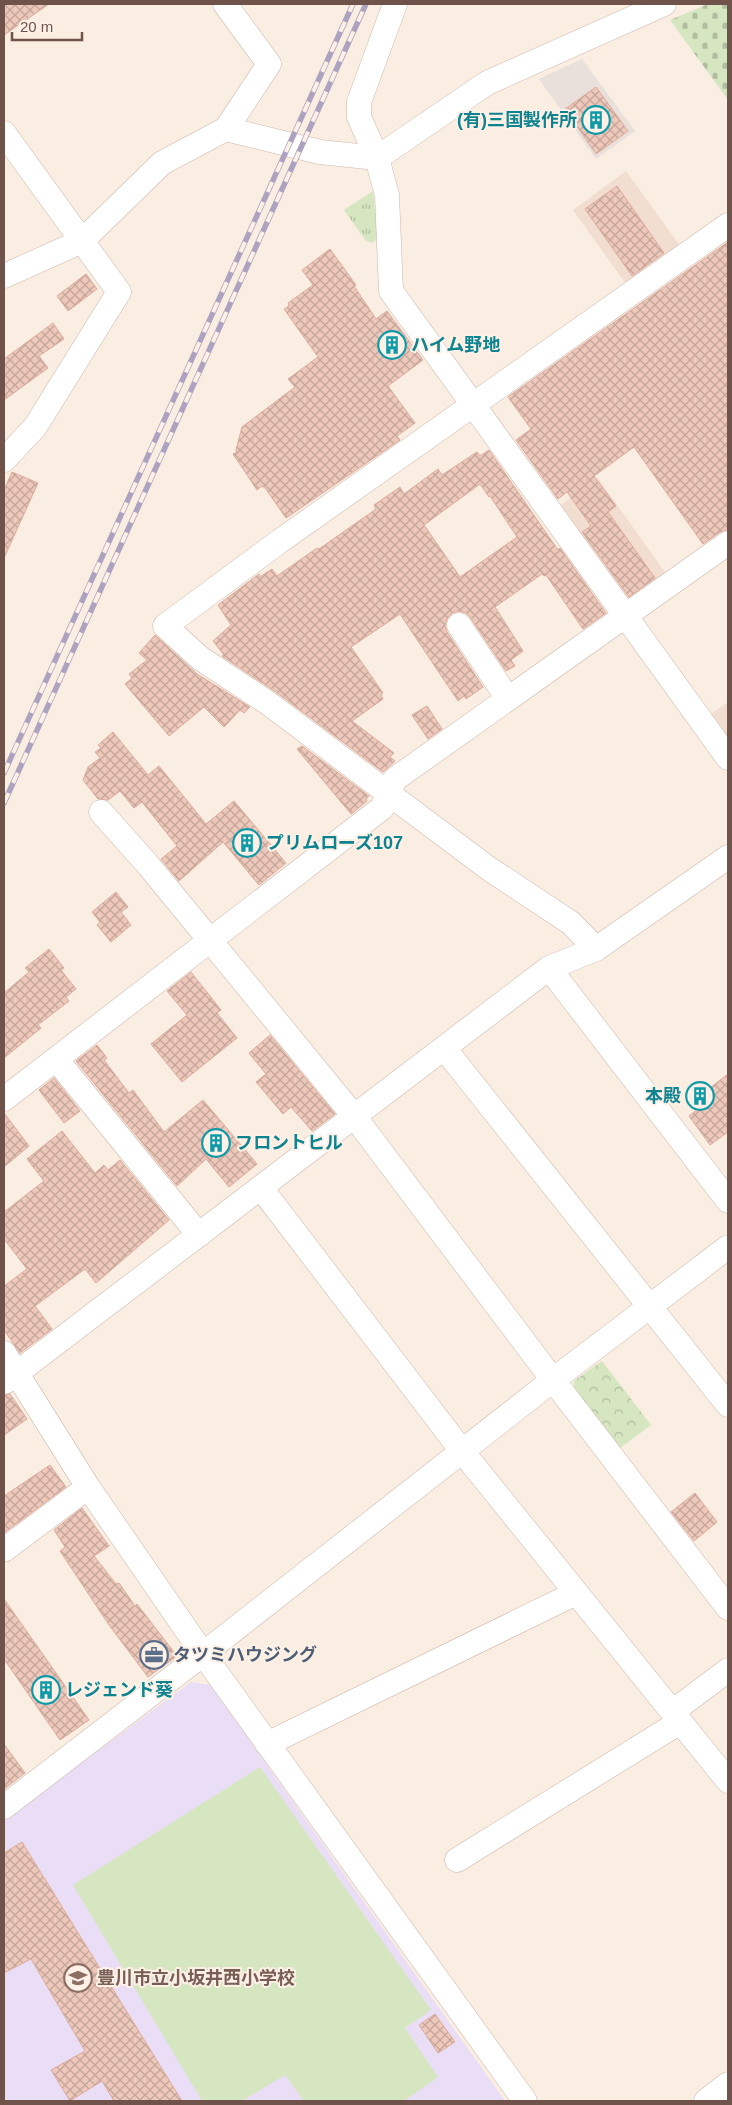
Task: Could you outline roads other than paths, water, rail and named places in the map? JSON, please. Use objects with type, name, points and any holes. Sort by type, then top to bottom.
[{"type":"street","points":[[4,276],[82,242],[162,163],[226,129],[269,64],[226,4]]},
{"type":"street","points":[[395,4],[359,102],[359,117],[363,130],[377,158],[388,195],[391,291],[728,758]]},
{"type":"street","points":[[226,129],[320,152],[377,158],[487,83],[664,4]]},
{"type":"street","points":[[4,133],[119,292],[35,427],[4,460]]},
{"type":"street","points":[[596,949],[572,923],[488,868],[268,703],[200,658],[165,626],[280,542],[728,225]]},
{"type":"street","points":[[4,1099],[382,808],[395,779],[728,542]]},
{"type":"street","points":[[460,625],[508,699]]},
{"type":"street","points":[[100,812],[149,866],[354,1116],[728,1608]]},
{"type":"street","points":[[10,1378],[549,968],[596,949],[728,857]]},
{"type":"street","points":[[549,968],[728,1201]]},
{"type":"street","points":[[444,1048],[728,1405]]},
{"type":"street","points":[[56,1059],[199,1235]]},
{"type":"street","points":[[262,1188],[462,1451],[728,1781]]},
{"type":"street","points":[[4,1807],[553,1380],[728,1247]]},
{"type":"street","points":[[4,1353],[10,1378],[267,1744],[525,2101]]},
{"type":"street","points":[[4,1550],[88,1487]]},
{"type":"street","points":[[267,1744],[576,1593]]},
{"type":"street","points":[[457,1860],[676,1717],[728,1670]]},
{"type":"street","points":[[706,2101],[728,2084]]},
{"type":"railway","points":[[4,773],[353,4]]},
{"type":"railway","points":[[4,803],[366,4]]},
{"type":"place","name":"(有)三国製作所","points":[[596,120]]},
{"type":"place","name":"ハイム野地","points":[[392,345]]},
{"type":"place","name":"プリムローズ107","points":[[247,843]]},
{"type":"place","name":"本殿","points":[[700,1096]]},
{"type":"place","name":"フロントヒル","points":[[216,1143]]},
{"type":"place","name":"タツミハウジング","points":[[154,1655]]},
{"type":"place","name":"レジェンド葵","points":[[46,1690]]},
{"type":"place","name":"豊川市立小坂井西小学校","points":[[78,1978]]}]
